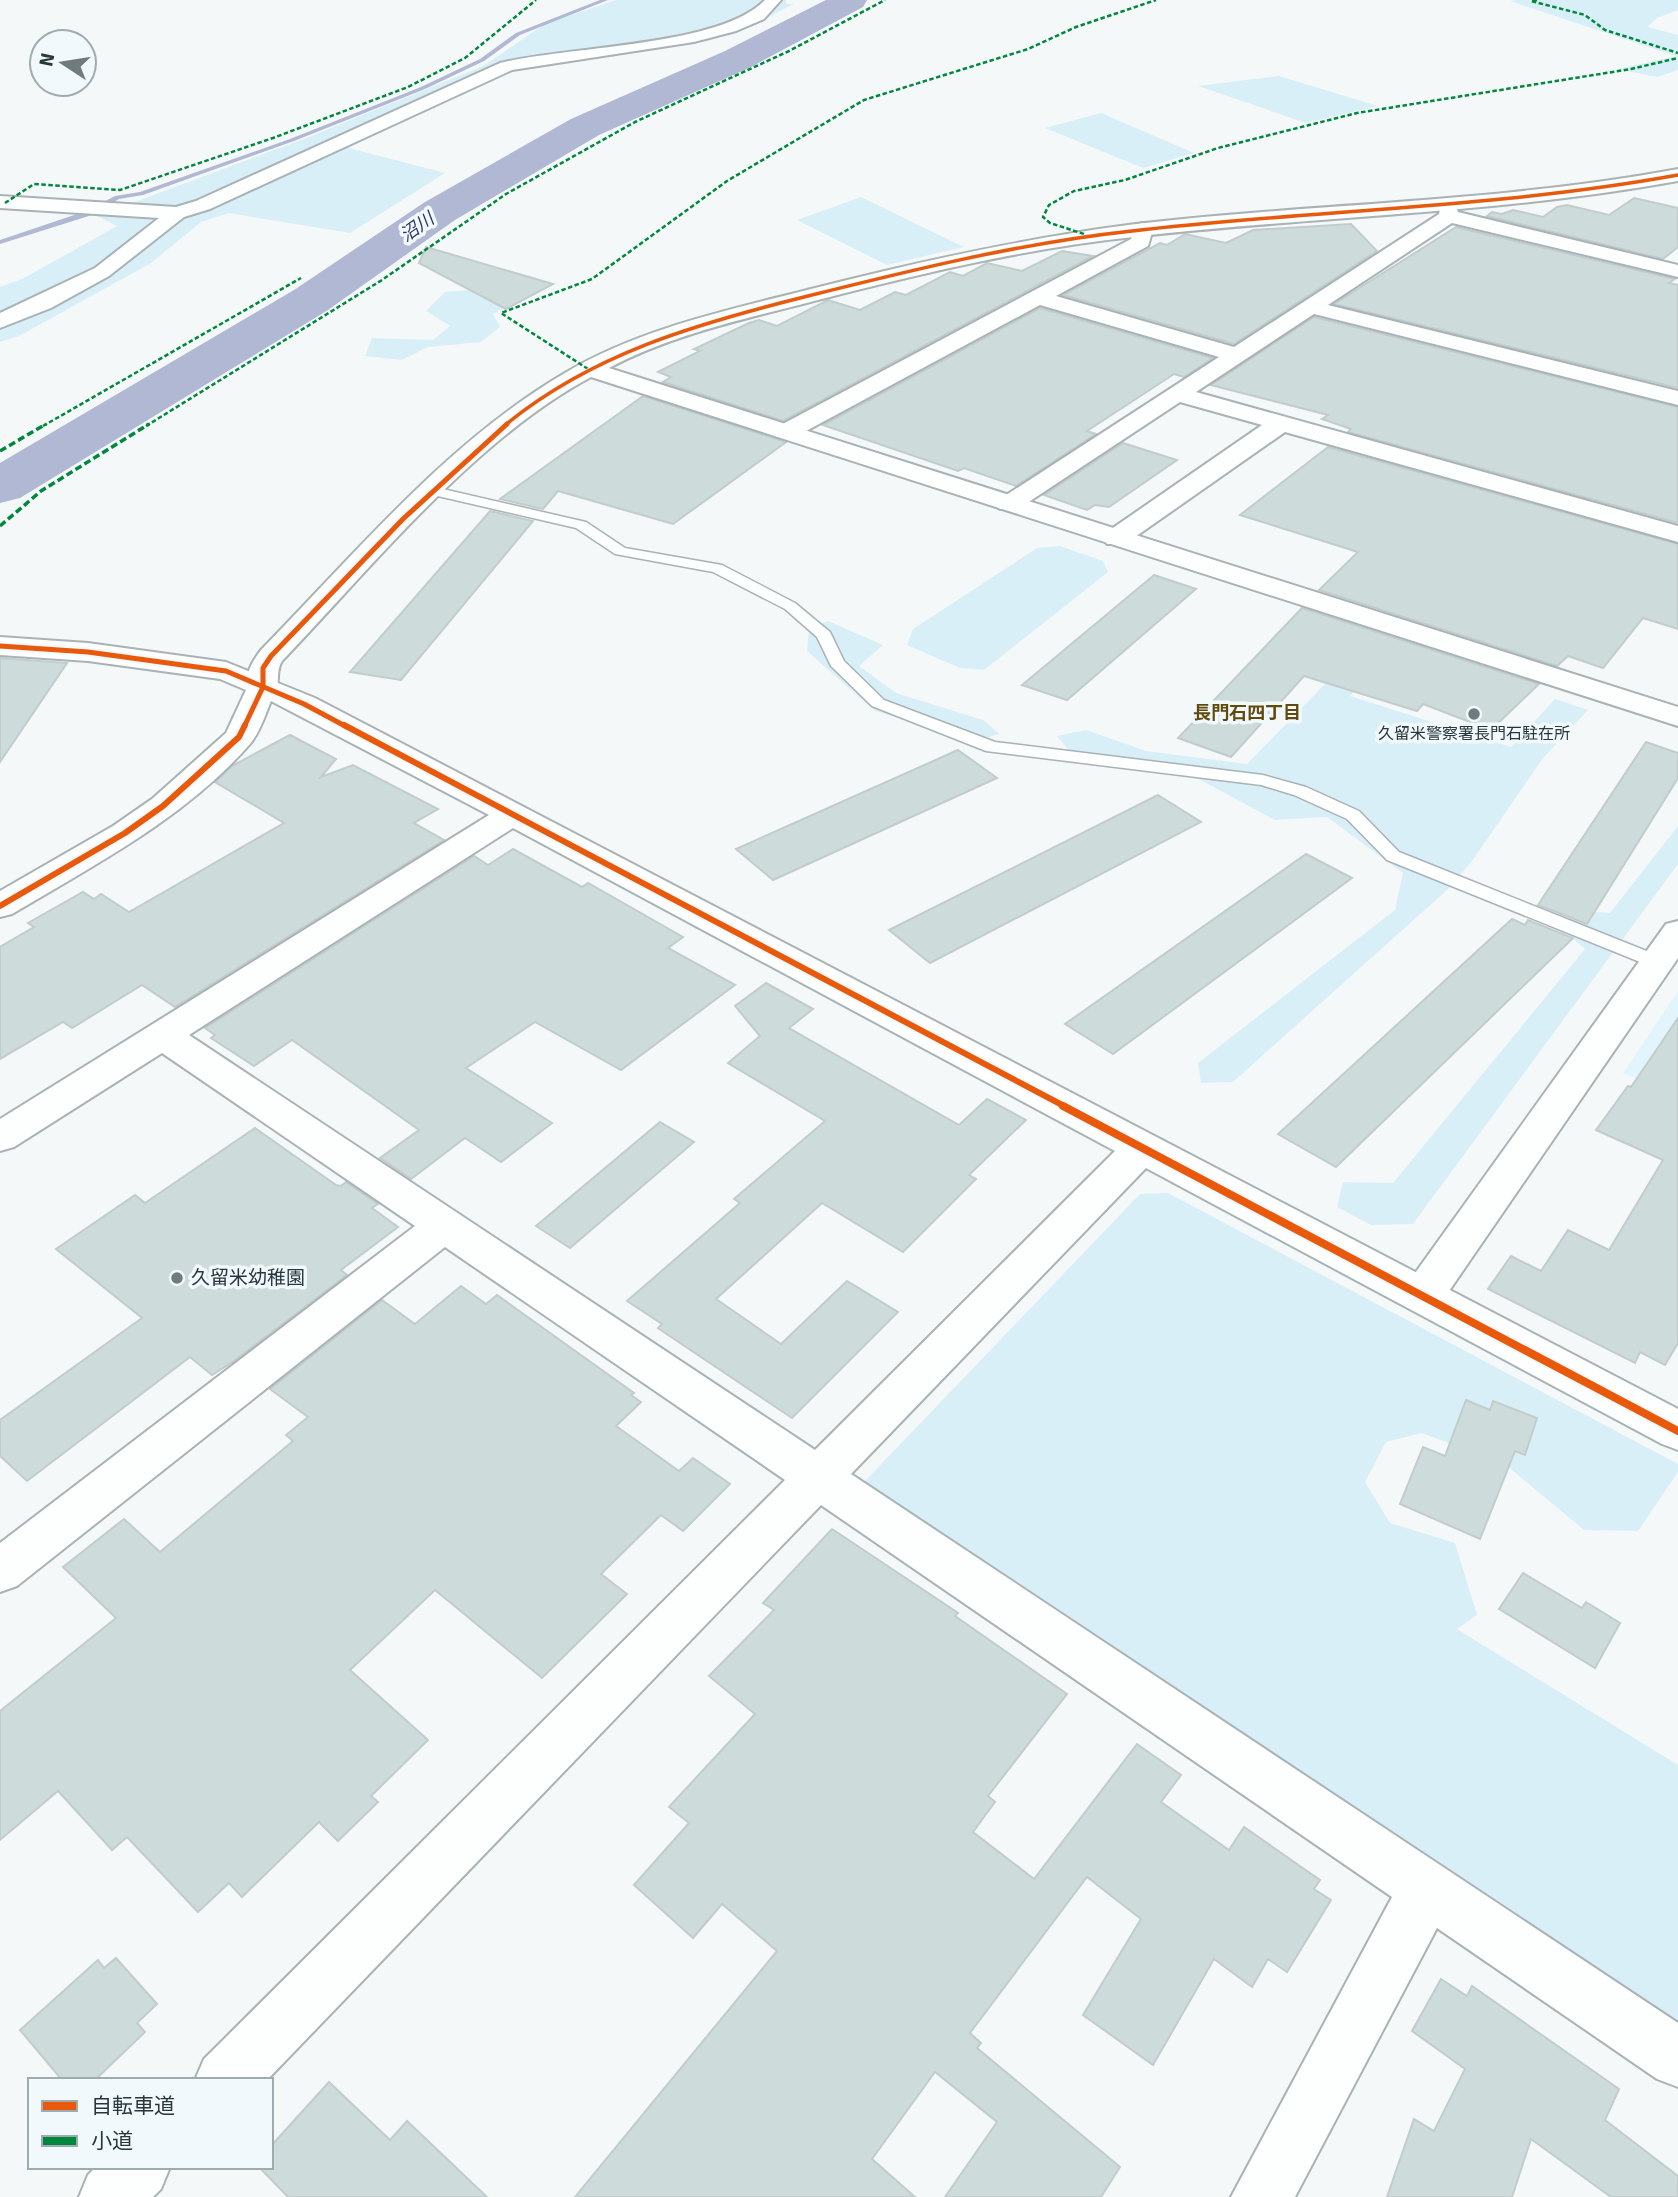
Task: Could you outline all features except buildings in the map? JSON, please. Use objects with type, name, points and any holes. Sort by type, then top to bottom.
[{"type":"street","points":[[0,202],[177,213],[203,205],[526,59],[687,38],[761,15],[772,0]]},
{"type":"street","points":[[0,906],[125,833],[163,806],[239,737],[263,687],[263,668],[271,656],[490,438],[546,395],[588,369],[704,323],[844,287],[1014,250],[1143,229],[1449,212],[1678,175]]},
{"type":"street","points":[[1650,181],[1678,187]]},
{"type":"street","points":[[1009,504],[1311,307],[1449,212],[1678,271]]},
{"type":"street","points":[[0,321],[43,303],[102,272],[177,213]]},
{"type":"street","points":[[786,432],[1141,242],[1143,229]]},
{"type":"street","points":[[1039,298],[1237,355]]},
{"type":"street","points":[[1311,307],[1678,398]]},
{"type":"street","points":[[588,369],[1678,717]]},
{"type":"street","points":[[1177,394],[1678,534]]},
{"type":"street","points":[[1116,538],[1281,424]]},
{"type":"street","points":[[0,646],[88,652],[226,671],[304,704],[1144,1146],[1678,1431]]},
{"type":"street","points":[[0,1137],[512,815]]},
{"type":"street","points":[[1423,1295],[1667,947]]},
{"type":"street","points":[[162,1035],[1678,2059]]},
{"type":"street","points":[[227,2078],[1144,1146]]},
{"type":"street","points":[[0,1571],[445,1225]]},
{"type":"street","points":[[1262,2197],[1427,1889]]},
{"type":"street","points":[[110,2197],[137,2169]]},
{"type":"lane","points":[[434,491],[581,525],[620,551],[659,560],[717,568],[790,606],[824,635],[837,663],[878,703],[992,747],[1263,780],[1300,791],[1353,815],[1393,856],[1541,913],[1667,947]]},
{"type":"shaded area","points":[[616,0],[786,0],[786,4],[794,4],[737,33],[628,53],[525,63],[345,147],[445,173],[350,233],[229,213],[201,222],[151,263],[19,336],[0,342],[0,287],[24,278],[117,226],[97,216],[304,139],[483,66],[545,24]]},
{"type":"shaded area","points":[[1678,0],[1678,10],[1657,18],[1647,27],[1678,35],[1678,70],[1657,77],[1618,69],[1676,56],[1510,1]]},
{"type":"shaded area","points":[[1279,76],[1378,106],[1306,123],[1198,86]]},
{"type":"shaded area","points":[[1101,113],[1194,153],[1143,168],[1045,128]]},
{"type":"shaded area","points":[[861,197],[964,247],[887,265],[797,220]]},
{"type":"shaded area","points":[[494,288],[524,297],[493,314],[500,327],[481,342],[428,347],[402,360],[365,356],[372,338],[433,340],[450,326],[426,311],[445,292]]},
{"type":"shaded area","points":[[1060,546],[1103,561],[1108,572],[984,670],[960,668],[907,645],[913,629],[1037,548]]},
{"type":"shaded area","points":[[828,621],[883,645],[859,666],[896,693],[983,720],[1000,734],[973,741],[875,711],[807,651],[809,629]]},
{"type":"shaded area","points":[[1389,650],[1350,696],[1511,747],[1555,699],[1588,710],[1543,758],[1472,861],[1447,890],[1233,1082],[1201,1083],[1198,1063],[1395,910],[1403,873],[1327,817],[1275,820],[1169,763],[1070,752],[1057,736],[1086,730],[1146,751],[1247,764],[1325,684]]},
{"type":"shaded area","points":[[1678,826],[1678,864],[1413,1224],[1371,1225],[1337,1207],[1343,1182],[1393,1183],[1585,949],[1561,928],[1572,910],[1610,913]]},
{"type":"shaded area","points":[[1678,991],[1678,1096],[1623,1073]]},
{"type":"shaded area","points":[[1168,1193],[1678,1464],[1678,1472],[1638,1531],[1584,1530],[1506,1465],[1422,1433],[1386,1442],[1365,1482],[1390,1523],[1455,1543],[1477,1615],[1457,1629],[1678,1765],[1678,2021],[865,1481],[1140,1194]]},
{"type":"waterway","points":[[0,242],[89,213],[117,197],[141,194],[292,140],[423,88],[482,60],[518,34],[605,0]]},
{"type":"waterway","name":"沼川","points":[[0,486],[311,300],[440,211],[585,127],[738,59],[851,0]]},
{"type":"marked path","points":[[5,203],[34,184],[120,190],[273,138],[408,87],[465,58],[536,0]]},
{"type":"marked path","points":[[0,526],[41,491],[382,280],[506,194],[635,122],[789,51],[885,0]]},
{"type":"marked path","points":[[588,369],[501,313],[592,279],[727,181],[864,100],[1028,49],[1076,27],[1156,0]]},
{"type":"marked path","points":[[1537,0],[1531,1],[1585,15],[1605,30],[1678,53]]},
{"type":"marked path","points":[[1084,234],[1050,223],[1043,217],[1049,205],[1074,191],[1125,180],[1218,148],[1357,113],[1631,69],[1678,58]]},
{"type":"marked path","points":[[0,451],[301,278]]},
{"type":"cycle path","points":[[0,906],[125,833],[163,806],[239,737],[263,687],[263,668],[271,656],[403,519],[509,422],[575,376],[606,360],[671,334],[771,305],[943,263],[1083,237],[1177,226],[1491,202],[1615,187],[1678,175]]},
{"type":"cycle path","points":[[0,646],[88,652],[226,671],[304,704],[1678,1431]]},
{"type":"place","name":"久留米警察署長門石駐在所","points":[[1474,714]]},
{"type":"place","name":"久留米幼稚園","points":[[177,1278]]},
{"type":"district","name":"長門石四丁目","points":[[1247,713]]}]
